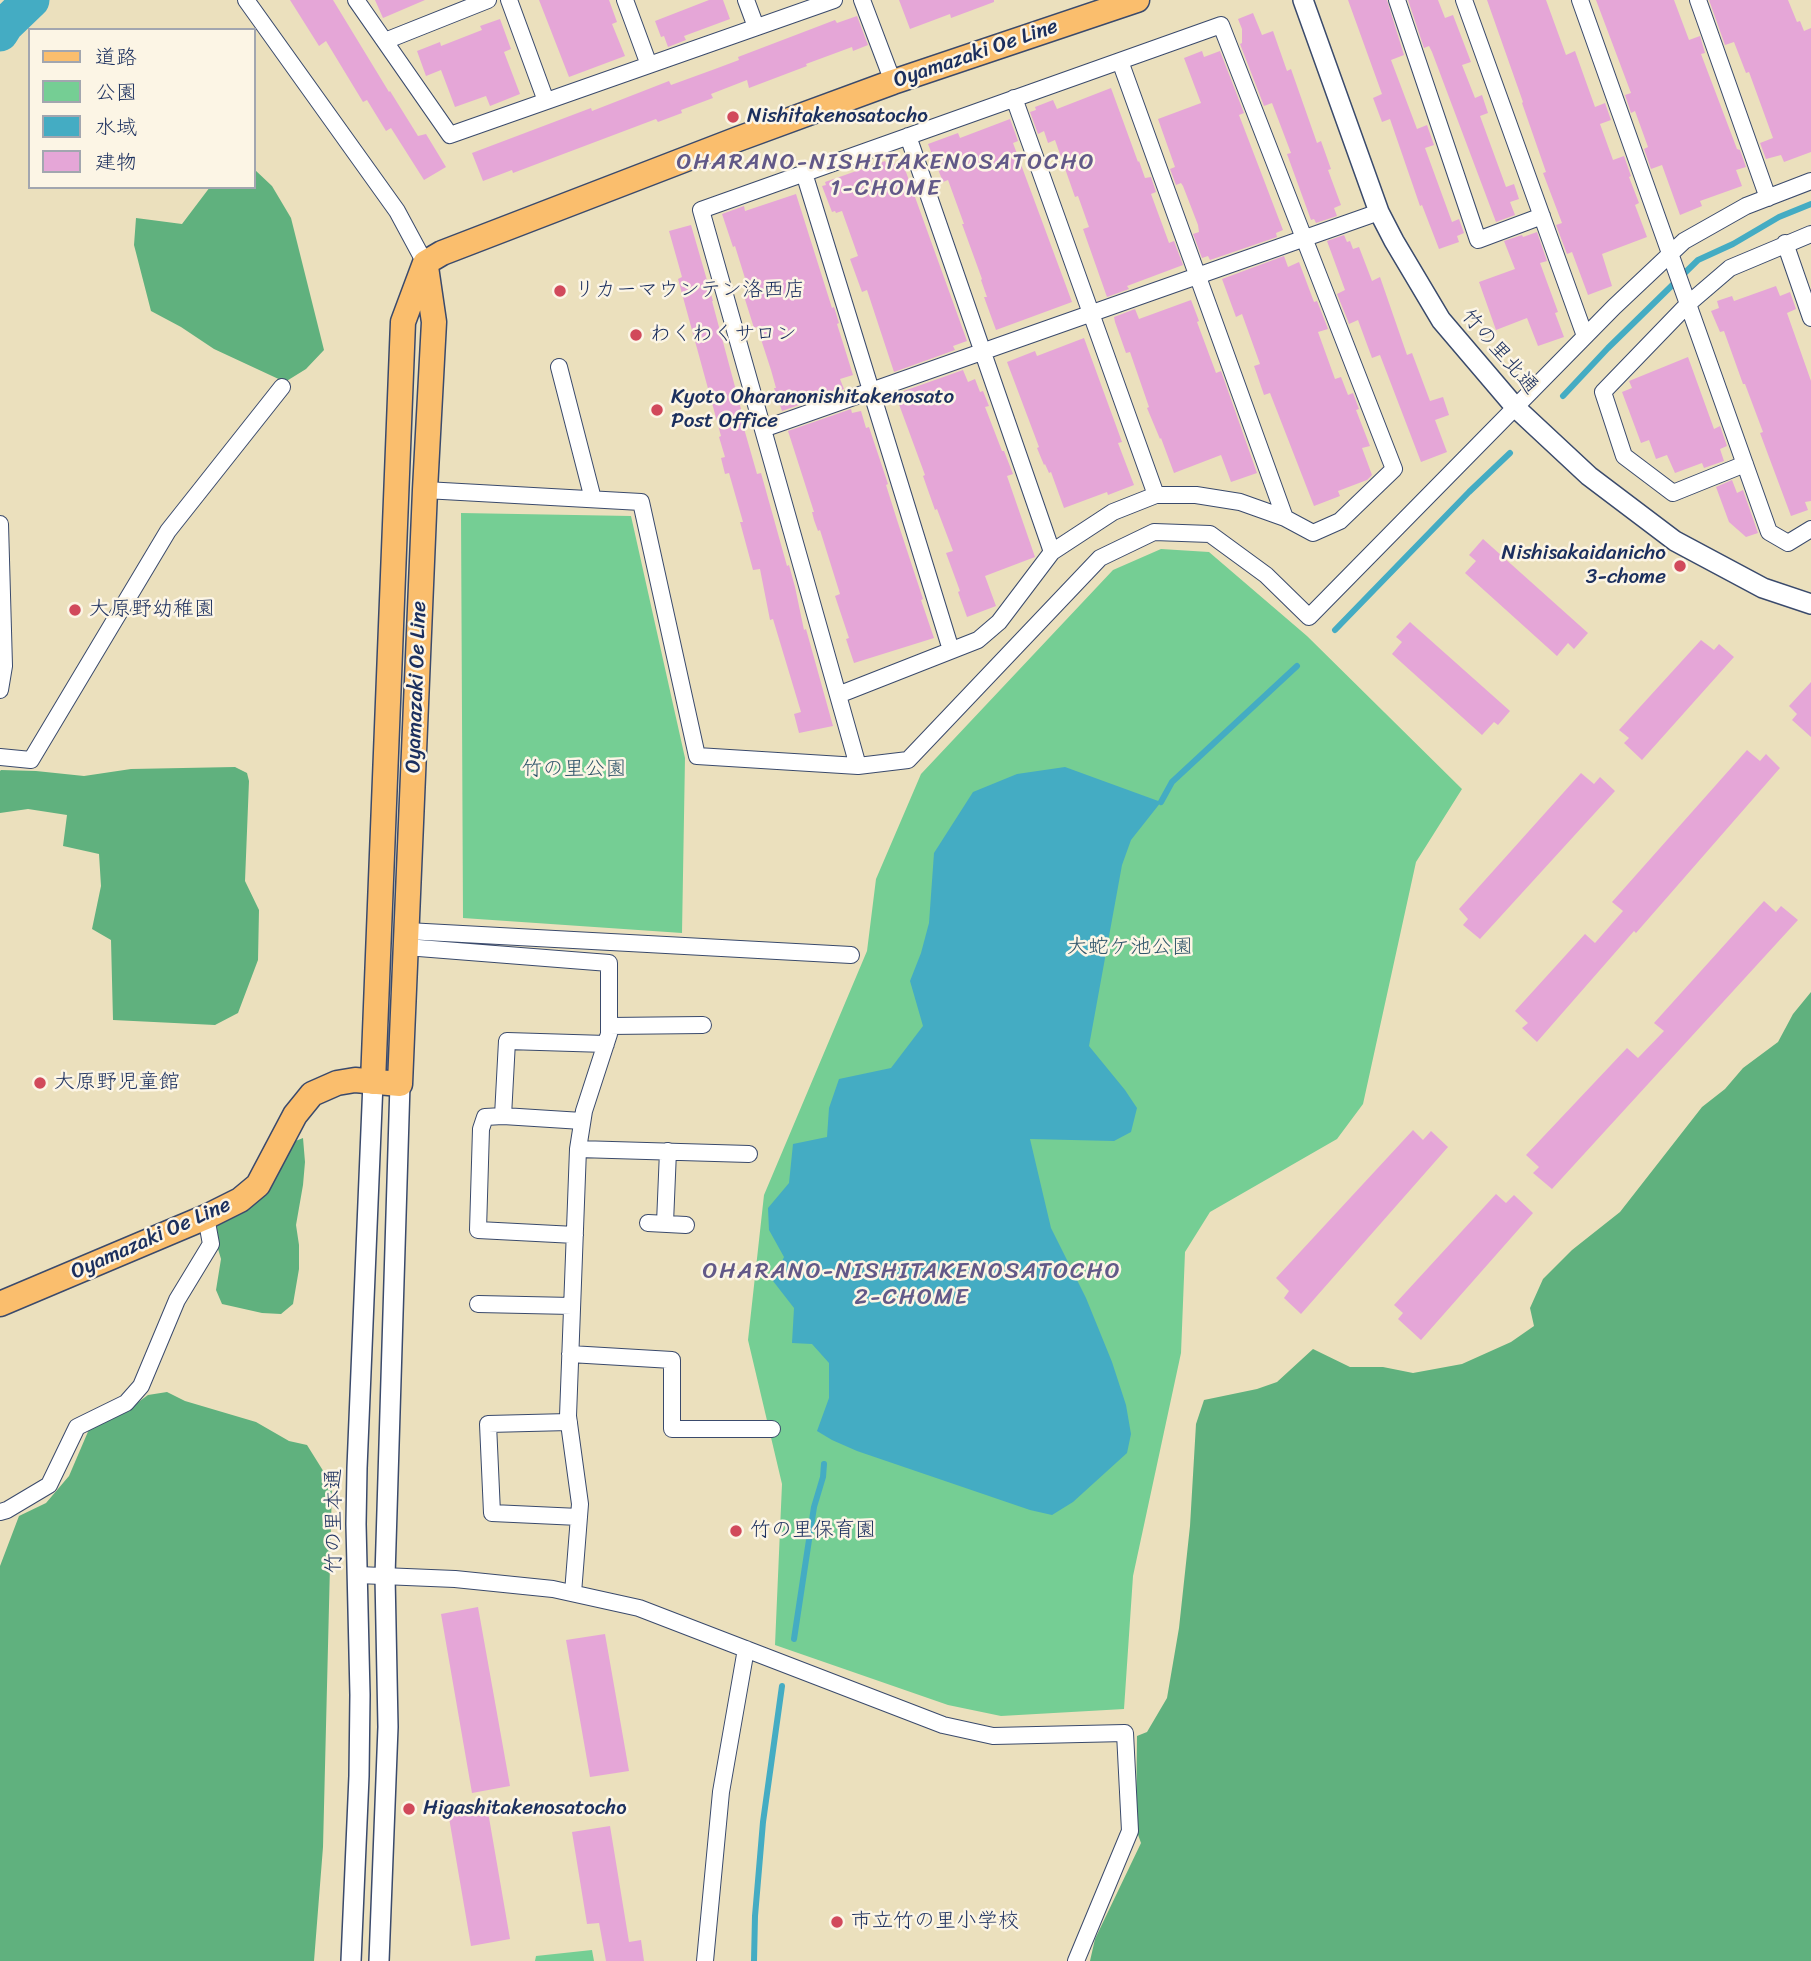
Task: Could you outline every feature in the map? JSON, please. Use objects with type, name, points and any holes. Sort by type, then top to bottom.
[{"type":"main road","name":"Oyamazaki Oe Line","points":[[373,1082],[403,322],[425,263],[442,253],[737,139],[892,82],[1137,0]]},
{"type":"main road","name":"Oyamazaki Oe Line","points":[[0,1304],[240,1200],[258,1185],[295,1115],[312,1094],[337,1083],[355,1080],[400,1084],[434,323],[425,263]]},
{"type":"street","points":[[246,0],[397,211],[425,263]]},
{"type":"street","points":[[356,0],[450,135],[834,0]]},
{"type":"street","points":[[385,41],[488,0]]},
{"type":"street","points":[[509,0],[547,101]]},
{"type":"street","points":[[625,0],[649,65]]},
{"type":"street","points":[[746,0],[756,27]]},
{"type":"street","points":[[862,0],[892,82]]},
{"type":"street","name":"竹の里北通","points":[[1303,0],[1379,212],[1441,320],[1516,408],[1589,476],[1675,541],[1763,587],[1811,604]]},
{"type":"street","points":[[1397,0],[1478,240],[1542,216]]},
{"type":"street","points":[[1464,0],[1585,336]]},
{"type":"street","points":[[1580,0],[1769,532],[1788,543],[1811,529]]},
{"type":"street","points":[[1698,0],[1768,198]]},
{"type":"street","points":[[838,695],[978,640],[999,622],[1052,552],[1113,512],[1156,495],[1196,495],[1240,502],[1284,518],[1313,533],[1340,521],[1394,469],[1222,24],[701,210],[858,766]]},
{"type":"street","points":[[1120,61],[1284,518]]},
{"type":"street","points":[[1014,98],[1156,495]]},
{"type":"street","points":[[908,136],[1052,552]]},
{"type":"street","points":[[804,173],[951,650]]},
{"type":"street","points":[[425,490],[641,502],[697,756],[858,766],[908,760],[1100,558],[1153,532],[1210,534],[1266,575],[1309,617],[1585,336],[1684,241],[1746,206],[1811,181]]},
{"type":"street","points":[[763,429],[1379,212]]},
{"type":"street","points":[[1745,464],[1673,493],[1624,456],[1603,392],[1688,304],[1730,268],[1811,234]]},
{"type":"street","points":[[1785,243],[1811,318]]},
{"type":"street","points":[[559,366],[593,499]]},
{"type":"street","points":[[0,757],[31,760],[168,531],[282,387]]},
{"type":"street","points":[[0,524],[4,666],[0,690]]},
{"type":"street","points":[[406,939],[851,955]]},
{"type":"street","points":[[406,939],[609,963],[609,1034],[584,1111],[578,1149],[569,1422],[580,1504],[573,1593]]},
{"type":"street","points":[[609,1026],[703,1025]]},
{"type":"street","points":[[503,1116],[507,1041],[606,1044]]},
{"type":"street","name":"竹の里本通","points":[[351,1961],[360,1763],[357,1468],[373,1082]]},
{"type":"street","points":[[379,1961],[388,1727],[385,1576],[400,1084]]},
{"type":"street","points":[[575,1235],[478,1230],[481,1129],[485,1117],[582,1121]]},
{"type":"street","points":[[578,1149],[749,1154]]},
{"type":"street","points":[[668,1152],[657,1223],[686,1225]]},
{"type":"street","points":[[0,1512],[49,1485],[77,1427],[126,1402],[141,1386],[177,1300],[211,1244],[206,1217]]},
{"type":"street","points":[[478,1304],[572,1307]]},
{"type":"street","points":[[570,1354],[672,1360],[671,1429],[772,1429]]},
{"type":"street","points":[[569,1422],[488,1424],[492,1513],[579,1517]]},
{"type":"street","points":[[358,1575],[467,1580],[553,1588],[639,1608],[943,1725],[993,1736],[1125,1732],[1130,1831],[1076,1961]]},
{"type":"street","points":[[705,1961],[722,1792],[746,1649]]},
{"type":"green space","points":[[256,171],[272,186],[291,218],[324,350],[306,369],[285,382],[214,349],[151,311],[134,245],[136,218],[182,224],[208,189],[256,189]]},
{"type":"green space","name":"竹の里公園","points":[[461,513],[631,516],[685,758],[682,933],[463,918]]},
{"type":"green space","name":"大蛇ケ池公園","points":[[1161,549],[1209,552],[1307,636],[1462,789],[1416,862],[1363,1104],[1337,1139],[1210,1212],[1185,1252],[1181,1353],[1133,1576],[1124,1709],[1001,1716],[948,1705],[775,1645],[782,1484],[748,1340],[764,1195],[867,951],[876,879],[921,774],[1113,570]]},
{"type":"green space","points":[[235,767],[247,773],[249,781],[245,881],[259,910],[258,960],[238,1013],[215,1025],[113,1020],[111,940],[92,929],[101,886],[99,854],[63,846],[67,815],[28,809],[0,813],[0,771],[36,771],[84,776],[131,769]]},
{"type":"green space","points":[[1811,992],[1811,1961],[1090,1961],[1095,1939],[1141,1843],[1136,1829],[1137,1736],[1147,1732],[1167,1698],[1179,1628],[1190,1526],[1196,1424],[1204,1400],[1277,1382],[1313,1349],[1350,1367],[1383,1367],[1413,1373],[1462,1364],[1511,1342],[1534,1326],[1530,1308],[1543,1279],[1572,1250],[1620,1212],[1702,1107],[1725,1089],[1743,1068],[1778,1042],[1793,1014]]},
{"type":"green space","points":[[303,1138],[305,1162],[296,1225],[299,1269],[293,1304],[281,1314],[262,1313],[222,1304],[216,1290],[221,1259],[211,1225],[288,1144]]},
{"type":"green space","points":[[167,1392],[185,1401],[256,1422],[289,1441],[307,1445],[332,1485],[323,1847],[314,1961],[0,1961],[0,1566],[19,1516],[46,1503],[69,1476],[90,1427],[133,1406],[148,1395]]},
{"type":"green space","points":[[592,1950],[594,1961],[535,1961],[536,1956]]},
{"type":"water","points":[[1065,767],[1161,802],[1131,840],[1122,865],[1089,1046],[1137,1108],[1131,1132],[1114,1141],[1030,1139],[1051,1228],[1086,1298],[1112,1362],[1126,1405],[1131,1434],[1127,1453],[1073,1502],[1052,1515],[1030,1510],[857,1451],[817,1431],[829,1398],[829,1363],[812,1344],[792,1343],[794,1308],[773,1281],[784,1257],[769,1230],[768,1208],[789,1183],[793,1144],[827,1137],[829,1108],[839,1079],[891,1068],[923,1026],[910,981],[929,923],[934,853],[973,792],[1017,774]]},
{"type":"building","points":[[290,0],[333,0],[418,136],[426,134],[446,167],[424,180],[391,128],[386,131],[367,100],[363,102],[326,41],[319,46]]},
{"type":"building","points":[[375,0],[425,0],[383,18]]},
{"type":"building","points":[[539,0],[609,0],[617,22],[612,24],[625,56],[569,77]]},
{"type":"building","points":[[709,0],[723,0],[730,19],[684,36],[686,40],[668,47],[655,21]]},
{"type":"building","points":[[899,0],[994,0],[994,2],[910,29]]},
{"type":"building","points":[[1348,0],[1387,0],[1404,55],[1391,60],[1417,129],[1427,125],[1434,145],[1425,148],[1452,222],[1459,219],[1464,233],[1457,236],[1459,242],[1439,249],[1422,205],[1420,206],[1390,119],[1382,122],[1373,98],[1382,94]]},
{"type":"building","points":[[1408,0],[1438,0],[1445,18],[1453,15],[1471,62],[1462,65],[1475,98],[1482,95],[1488,113],[1480,116],[1506,187],[1514,184],[1519,199],[1510,202],[1515,215],[1496,222],[1432,52],[1429,46],[1424,48]]},
{"type":"building","points":[[1487,0],[1546,0],[1566,55],[1575,51],[1595,107],[1605,103],[1611,120],[1600,124],[1613,160],[1624,156],[1639,203],[1635,205],[1647,237],[1602,254],[1612,286],[1588,295],[1572,252],[1567,254],[1556,225],[1562,223],[1543,173],[1546,172]]},
{"type":"building","points":[[1596,0],[1674,0],[1689,40],[1700,36],[1705,53],[1701,54],[1746,167],[1736,170],[1742,186],[1700,201],[1702,206],[1680,215],[1662,165],[1651,169],[1644,149],[1648,147],[1635,111],[1631,113],[1625,95],[1631,93]]},
{"type":"building","points":[[1709,0],[1788,0],[1804,31],[1811,28],[1811,152],[1784,162],[1781,155],[1766,159],[1760,143],[1773,138],[1749,72],[1746,73],[1734,42],[1725,45]]},
{"type":"building","points":[[1253,13],[1262,35],[1273,31],[1287,71],[1291,69],[1317,143],[1321,141],[1341,205],[1334,208],[1337,216],[1316,223],[1314,219],[1311,220],[1287,154],[1291,153],[1272,103],[1264,106],[1240,44],[1242,29],[1238,19]]},
{"type":"building","points":[[857,16],[868,45],[853,51],[852,47],[749,88],[747,80],[711,94],[713,98],[681,110],[682,113],[658,122],[656,119],[513,173],[512,170],[483,181],[472,153],[669,81],[671,85],[715,69],[739,60],[738,57],[835,20],[837,23]]},
{"type":"building","points":[[500,19],[511,49],[504,52],[520,94],[490,106],[486,96],[455,107],[441,70],[426,76],[417,51],[440,42],[441,46],[482,30],[480,26]]},
{"type":"building","points":[[1202,51],[1204,57],[1220,51],[1244,113],[1239,115],[1283,230],[1276,233],[1277,237],[1210,260],[1208,256],[1202,258],[1193,234],[1199,232],[1198,225],[1183,186],[1181,183],[1176,185],[1170,169],[1175,167],[1158,119],[1201,103],[1184,58]]},
{"type":"building","points":[[1111,88],[1145,178],[1151,177],[1156,192],[1151,194],[1169,243],[1174,241],[1183,265],[1127,286],[1129,289],[1107,297],[1083,229],[1089,227],[1078,196],[1075,197],[1055,140],[1048,143],[1044,131],[1038,134],[1030,112],[1036,110],[1035,107],[1053,100],[1057,109]]},
{"type":"building","points":[[1010,119],[1018,141],[1013,143],[1072,302],[996,330],[984,297],[987,297],[982,279],[948,180],[943,182],[928,144],[958,133],[960,138]]},
{"type":"building","points":[[885,161],[887,167],[902,161],[967,341],[953,346],[955,350],[894,372],[867,290],[862,292],[850,259],[858,256],[842,211],[832,212],[822,186],[826,185],[825,182]]},
{"type":"building","points":[[796,194],[832,308],[834,307],[853,375],[840,379],[844,389],[782,411],[757,327],[754,328],[743,293],[749,291],[722,214],[744,206],[745,211]]},
{"type":"building","points":[[691,225],[745,424],[743,425],[757,474],[761,473],[787,566],[789,565],[804,630],[806,629],[833,726],[799,733],[794,714],[801,712],[773,619],[770,620],[760,569],[753,570],[729,473],[725,474],[721,458],[725,457],[719,437],[721,436],[678,279],[682,277],[669,231]]},
{"type":"building","points":[[1537,232],[1547,261],[1540,263],[1564,337],[1538,346],[1527,318],[1496,330],[1479,282],[1515,269],[1504,241]]},
{"type":"building","points":[[1344,235],[1353,249],[1359,247],[1372,281],[1380,277],[1407,355],[1412,353],[1430,401],[1443,397],[1449,415],[1435,420],[1447,452],[1421,462],[1380,355],[1372,358],[1358,320],[1349,324],[1337,294],[1345,290],[1327,241]]},
{"type":"building","points":[[1284,256],[1288,267],[1299,262],[1314,302],[1317,301],[1328,329],[1318,332],[1335,379],[1341,377],[1348,395],[1353,393],[1359,409],[1356,410],[1370,446],[1362,448],[1372,475],[1367,480],[1338,491],[1340,496],[1314,506],[1270,393],[1264,395],[1254,366],[1260,364],[1242,314],[1236,317],[1222,279]]},
{"type":"building","points":[[1776,286],[1780,296],[1790,292],[1796,309],[1787,313],[1811,381],[1811,501],[1805,502],[1808,510],[1791,516],[1745,384],[1724,331],[1720,332],[1711,311],[1719,308],[1717,301],[1732,296],[1734,301]]},
{"type":"building","points":[[1191,300],[1216,373],[1221,371],[1257,473],[1231,482],[1221,455],[1174,473],[1147,408],[1149,407],[1130,352],[1126,353],[1115,322],[1114,317],[1135,309],[1139,319]]},
{"type":"building","points":[[1084,338],[1122,442],[1118,443],[1134,485],[1064,508],[1051,472],[1049,473],[1044,465],[1037,448],[1039,447],[1007,362],[1035,351],[1037,356]]},
{"type":"building","points":[[1688,357],[1714,429],[1720,426],[1727,446],[1720,449],[1724,461],[1704,468],[1702,463],[1675,473],[1667,455],[1656,459],[1649,440],[1641,443],[1622,392],[1632,388],[1629,381]]},
{"type":"building","points":[[963,370],[968,382],[975,379],[989,406],[985,407],[1013,474],[1007,476],[1035,557],[985,576],[996,606],[967,617],[946,553],[953,551],[937,509],[935,510],[897,399],[903,397],[901,392]]},
{"type":"building","points":[[851,409],[852,413],[861,411],[866,428],[869,427],[934,638],[854,663],[835,596],[840,594],[820,530],[818,531],[814,520],[814,512],[788,431]]},
{"type":"building","points":[[1732,480],[1737,493],[1743,490],[1758,533],[1746,537],[1729,522],[1716,487]]},
{"type":"building","points":[[1483,539],[1588,633],[1574,649],[1568,643],[1557,656],[1465,573],[1476,561],[1469,555]]},
{"type":"building","points":[[1410,622],[1510,711],[1498,725],[1494,722],[1482,735],[1392,654],[1402,642],[1396,637]]},
{"type":"building","points":[[1701,640],[1714,650],[1719,644],[1734,657],[1642,760],[1624,743],[1629,738],[1619,730]]},
{"type":"building","points":[[1811,682],[1811,737],[1792,720],[1797,714],[1789,706]]},
{"type":"building","points":[[1747,750],[1760,761],[1766,754],[1780,768],[1537,1042],[1522,1028],[1528,1023],[1515,1011],[1585,934],[1595,943],[1623,911],[1612,902]]},
{"type":"building","points":[[1581,773],[1594,784],[1600,777],[1615,791],[1480,939],[1463,925],[1468,919],[1459,909]]},
{"type":"building","points":[[1764,901],[1776,912],[1781,906],[1798,920],[1552,1189],[1533,1173],[1539,1167],[1526,1155],[1627,1048],[1638,1058],[1664,1031],[1654,1023]]},
{"type":"building","points":[[1413,1130],[1423,1140],[1431,1131],[1448,1147],[1301,1314],[1284,1298],[1289,1291],[1276,1278]]},
{"type":"building","points":[[1496,1194],[1506,1203],[1514,1195],[1533,1213],[1421,1340],[1398,1319],[1403,1313],[1394,1305]]},
{"type":"building","points":[[478,1607],[510,1786],[472,1793],[441,1614]]},
{"type":"building","points":[[605,1634],[629,1771],[590,1777],[566,1640]]},
{"type":"building","points":[[487,1806],[510,1939],[471,1946],[448,1812]]},
{"type":"building","points":[[610,1826],[629,1942],[641,1940],[644,1961],[606,1961],[599,1923],[587,1924],[572,1832]]},
{"type":"waterway","points":[[0,33],[31,0]]},
{"type":"waterway","points":[[1563,396],[1698,260],[1733,244],[1779,217],[1811,204]]},
{"type":"waterway","points":[[1335,630],[1510,453]]},
{"type":"waterway","points":[[1161,802],[1172,782],[1297,666]]},
{"type":"waterway","points":[[794,1639],[814,1507],[824,1464]]},
{"type":"waterway","points":[[754,1961],[763,1822],[782,1686]]},
{"type":"place","name":"Nishitakenosatocho","points":[[733,117]]},
{"type":"place","name":"リカーマウンテン洛西店","points":[[560,291]]},
{"type":"place","name":"わくわくサロン","points":[[636,335]]},
{"type":"place","name":"Kyoto Oharanonishitakenosato Post Office","points":[[657,410]]},
{"type":"place","name":"Nishisakaidanicho 3-chome","points":[[1680,566]]},
{"type":"place","name":"大原野幼稚園","points":[[75,610]]},
{"type":"place","name":"大原野児童館","points":[[40,1083]]},
{"type":"place","name":"竹の里保育園","points":[[736,1531]]},
{"type":"place","name":"Higashitakenosatocho","points":[[409,1809]]},
{"type":"place","name":"市立竹の里小学校","points":[[837,1922]]},
{"type":"district","name":"OHARANO-NISHITAKENOSATOCHO 1-CHOME","points":[[886,176]]},
{"type":"district","name":"OHARANO-NISHITAKENOSATOCHO 2-CHOME","points":[[912,1285]]}]
